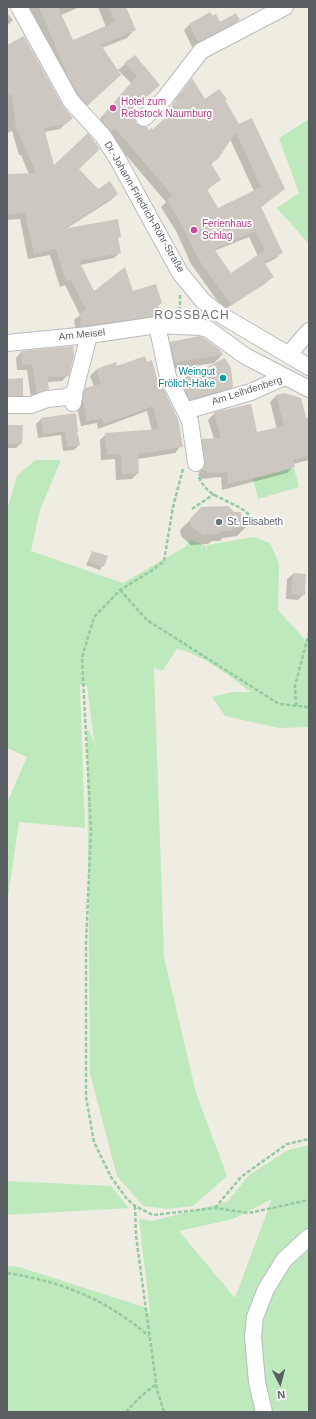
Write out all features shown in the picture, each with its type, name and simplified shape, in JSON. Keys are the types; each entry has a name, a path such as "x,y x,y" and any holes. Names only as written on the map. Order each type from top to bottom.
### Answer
{"street":[{"name":"Dr.-Johann-Friedrich-Röhr-Straße","path":"19,7 67,96 83,116 103,136 118,158 180,273 203,302 289,354 309,368"},
{"path":"144,118 165,98 201,51 285,7"},
{"path":"157,325 168,377 190,421 196,464"},
{"name":"Am Meisel","path":"7,343 90,335 157,325 180,325 208,329 245,356 284,378"},
{"path":"289,354 309,331"},
{"path":"7,405 31,406 47,399 66,397 74,398 90,335"},
{"name":"Am Leihdenberg","path":"185,411 251,392 284,378 309,389"},
{"path":"264,1412 257,1382 253,1337 255,1317 266,1289 284,1260 309,1237"}],"path":[{"path":"180,273 180,325"},
{"path":"196,464 183,467 173,507 164,561 151,572 120,590 94,617 82,658 91,830 86,943 86,1097 94,1142 111,1177 127,1199 135,1206 153,1215 215,1208 249,1213 309,1200"},
{"path":"200,481 207,491 246,510 251,517 251,524"},
{"path":"192,509 214,494"},
{"path":"120,590 147,620 279,704 309,707"},
{"path":"296,706 295,686 309,633"},
{"path":"215,1208 241,1177 287,1144 309,1139"},
{"path":"135,1206 136,1236 149,1336 156,1384 164,1412"},
{"path":"7,1273 73,1288 102,1302 149,1336"},
{"path":"126,1412 139,1398 156,1384"}],"green space":[{"path":"309,119 309,244 277,208 299,193 279,138"},
{"path":"35,460 61,460 40,510 31,551 123,583 185,547 191,540 206,546 207,553 207,545 254,537 270,543 279,564 278,610 309,644 309,727 279,728 225,716 212,697 232,692 251,692 216,667 187,652 177,649 162,671 154,668 164,957 196,1093 227,1176 193,1206 168,1209 143,1206 117,1176 90,1073 87,727 98,751 94,740 87,686 80,685 85,828 19,822 7,904 7,803 27,757 7,748 7,510 17,476"},
{"path":"294,468 299,487 258,499 253,479"},
{"path":"309,1145 309,1412 7,1412 7,1266 19,1267 144,1307 150,1313 139,1219 152,1221 227,1202 249,1175 288,1150","holes":["272,1199 235,1298 179,1231 233,1219"]},
{"path":"7,1181 111,1186 129,1208 7,1215"}],"building":[{"path":"39,7 58,7 73,40 115,22 108,7 126,7 136,30 101,45 121,75 88,105 79,95 68,76"},
{"path":"210,12 212,16 216,14 220,22 236,13 240,20 198,42 189,24"},
{"path":"24,36 63,106 73,118 66,124 44,128 54,165 88,133 100,149 79,169 98,189 110,181 118,194 63,229 118,219 121,237 118,237 121,253 79,261 94,291 125,267 133,291 156,284 162,303 158,305 161,316 81,326 80,314 86,310 71,280 66,281 56,249 34,254 25,213 7,215 7,174 36,173 16,127 12,94 7,96 7,45"},
{"path":"135,55 160,85 132,110 136,114 135,120 137,125 147,127 149,130 151,128 153,129 176,108 172,104 183,94 181,93 192,78 205,99 219,89 227,99 225,100 239,124 252,118 285,189 261,207 283,253 264,262 274,277 231,305 197,257 182,225 167,200 172,195 115,128 111,131 102,120 107,116 102,117 137,76 124,63","holes":["236,132 261,187 218,208 207,189 221,180 211,163 218,159","255,231 265,250 231,273 214,249"]},
{"path":"199,336 220,350 223,355 175,362 170,342"},
{"path":"73,346 74,355 69,376 47,377 49,389 37,393 32,364 22,365 21,351"},
{"path":"145,356 147,362 152,360 160,390 163,388 178,419 183,447 138,454 139,473 122,474 121,454 107,455 105,433 159,429 153,406 104,424 102,418 87,421 83,402 84,392 85,388 101,384 96,369 116,362 117,366"},
{"path":"225,358 231,368 233,387 190,400 180,380"},
{"path":"23,378 23,396 7,396 7,379"},
{"path":"285,393 301,398 309,428 309,456 293,460 295,467 228,484 227,472 207,473 206,470 203,470 205,462 202,439 221,438 214,412 251,404 257,432 284,426 276,395"},
{"path":"76,413 78,433 73,435 78,434 80,445 68,447 65,431 43,434 41,418"},
{"path":"7,425 23,425 22,444 7,444"},
{"name":"St. Elisabeth","path":"228,506 234,512 241,512 241,515 248,515 248,526 234,528 231,531 220,531 220,534 203,535 191,526 190,519 201,507"},
{"path":"92,551 108,556 104,567 88,562"},
{"path":"293,573 306,574 305,595 291,594"}],"place":[{"name":"Hotel zum Rebstock Naumburg","path":"113,108"},
{"name":"Ferienhaus Schlag","path":"194,230"},
{"name":"Weingut Frölich-Hake","path":"223,378"},
{"name":"St. Elisabeth","path":"219,522"}],"district":[{"name":"ROSSBACH","path":"192,316"}]}
